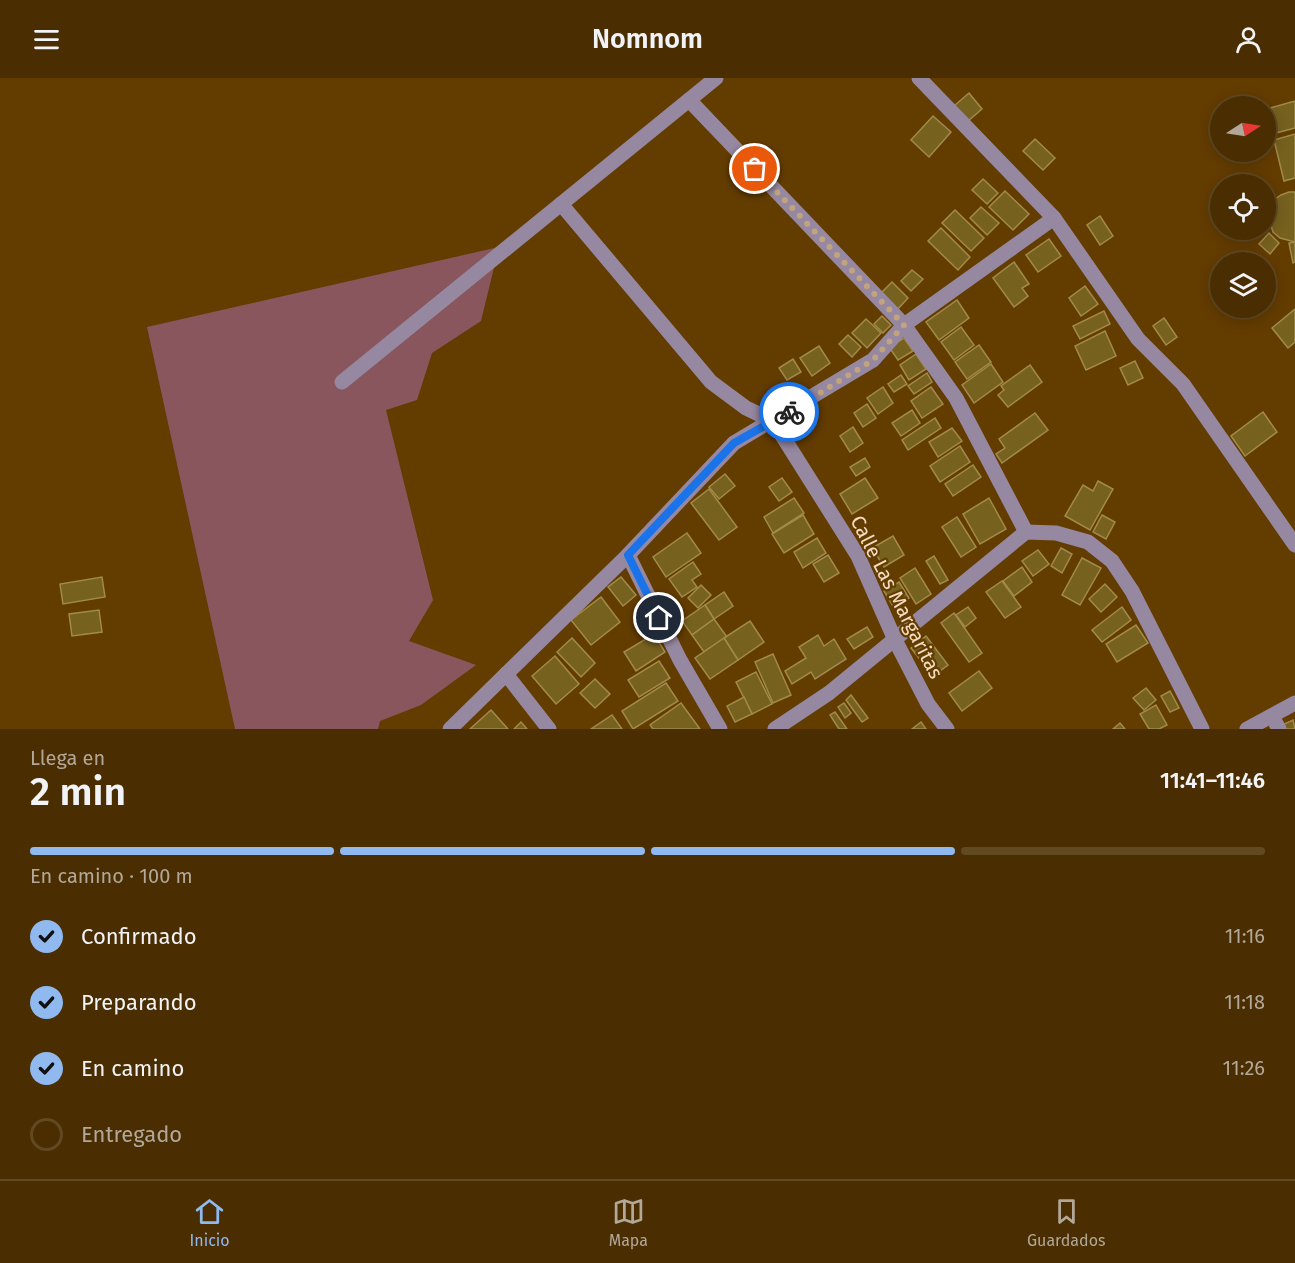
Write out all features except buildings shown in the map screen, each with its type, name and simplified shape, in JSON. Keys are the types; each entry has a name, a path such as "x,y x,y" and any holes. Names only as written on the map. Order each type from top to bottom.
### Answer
{"street":[{"path":"342,382 716,78"},
{"path":"919,78 1054,218 1138,339 1183,384 1295,545"},
{"path":"689,100 904,325 956,398 1026,532"},
{"path":"561,204 711,382 746,408 773,421"},
{"path":"450,729 628,555 734,443 873,360 904,325 1054,218"},
{"name":"Calle Las Margaritas","path":"773,421 858,556 895,640 928,704 947,729"},
{"path":"775,729 829,693 1026,532 1056,533 1088,542 1112,561 1132,591 1202,729"},
{"path":"628,555 680,660 720,729"},
{"path":"506,674 549,729"},
{"path":"1247,729 1276,722 1295,703"}],"shaded area":[{"path":"499,247 481,321 432,353 417,400 386,410 433,600 409,641 476,665 421,705 380,721 378,729 235,729 147,327"}],"way so far":[{"path":"755,169 904,325 873,360 789,412"}],"route":[{"path":"659,618 628,555 734,443 789,412"}]}
